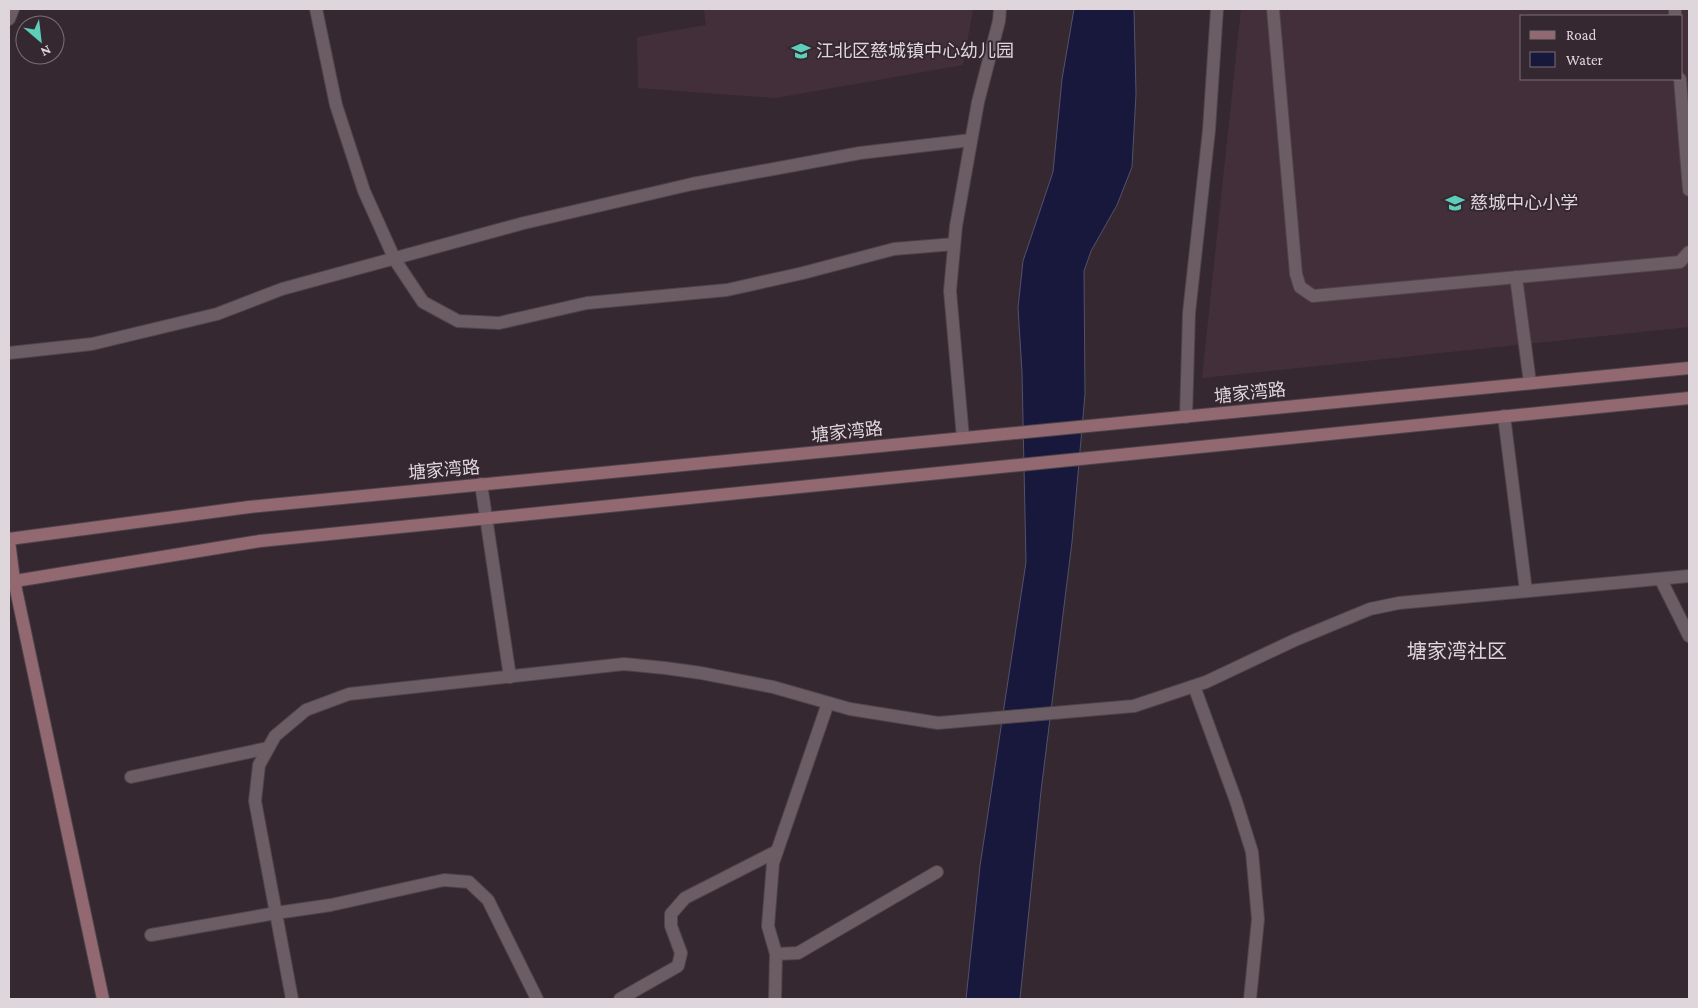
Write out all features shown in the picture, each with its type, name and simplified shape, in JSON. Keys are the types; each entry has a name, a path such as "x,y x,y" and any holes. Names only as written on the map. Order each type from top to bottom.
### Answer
{"main road":[{"name":"塘家湾路","path":"9,540 249,507 1689,368"},
{"path":"11,581 260,541 1689,398"},
{"path":"9,540 11,581 103,999"}],"street":[{"path":"9,19 13,9"},
{"path":"316,9 336,105 364,191 395,260 423,302 458,321 499,323 587,303 727,290 894,250 954,244"},
{"path":"963,438 950,291 954,244 978,102 999,21 1000,9"},
{"path":"1186,416 1189,313 1209,130 1217,9"},
{"path":"1273,9 1296,274 1300,287 1313,296 1680,262 1689,252"},
{"path":"1680,80 1689,190"},
{"path":"9,353 92,344 208,316 282,289 395,260 524,223 692,184 860,153 971,140"},
{"path":"1516,277 1530,383"},
{"path":"1504,416 1526,591"},
{"path":"481,484 510,677"},
{"path":"292,999 255,802 259,765 275,736 306,710 349,694 624,664 701,673 773,687 850,709 938,723 1134,706 1194,686 1370,609 1399,603 1689,576"},
{"path":"1661,580 1689,636"},
{"path":"1194,686 1236,801 1252,852 1258,919 1250,999"},
{"path":"775,999 776,954 768,926 773,863 828,702"},
{"path":"131,777 268,748"},
{"path":"620,999 678,966 680,953 671,926 672,914 685,898 777,851"},
{"path":"776,954 798,954 937,872"},
{"path":"151,935 276,913 331,906 444,880 469,882 488,900 537,999"}],"shaded area":[{"name":"江北区慈城镇中心幼儿园","path":"704,9 973,9 963,65 776,98 638,88 637,37 706,25"},
{"name":"慈城中心小学","path":"1241,9 1689,9 1689,327 1202,378"}],"water":[{"path":"1074,9 1134,9 1136,94 1132,167 1117,205 1091,251 1084,271 1085,394 1072,542 1041,791 1020,999 966,999 980,866 1026,562 1022,372 1018,308 1023,261 1053,172 1062,79"}],"place":[{"name":"江北区慈城镇中心幼儿园","path":"801,51"},
{"name":"慈城中心小学","path":"1455,203"}],"district":[{"name":"塘家湾社区","path":"1457,651"}]}
